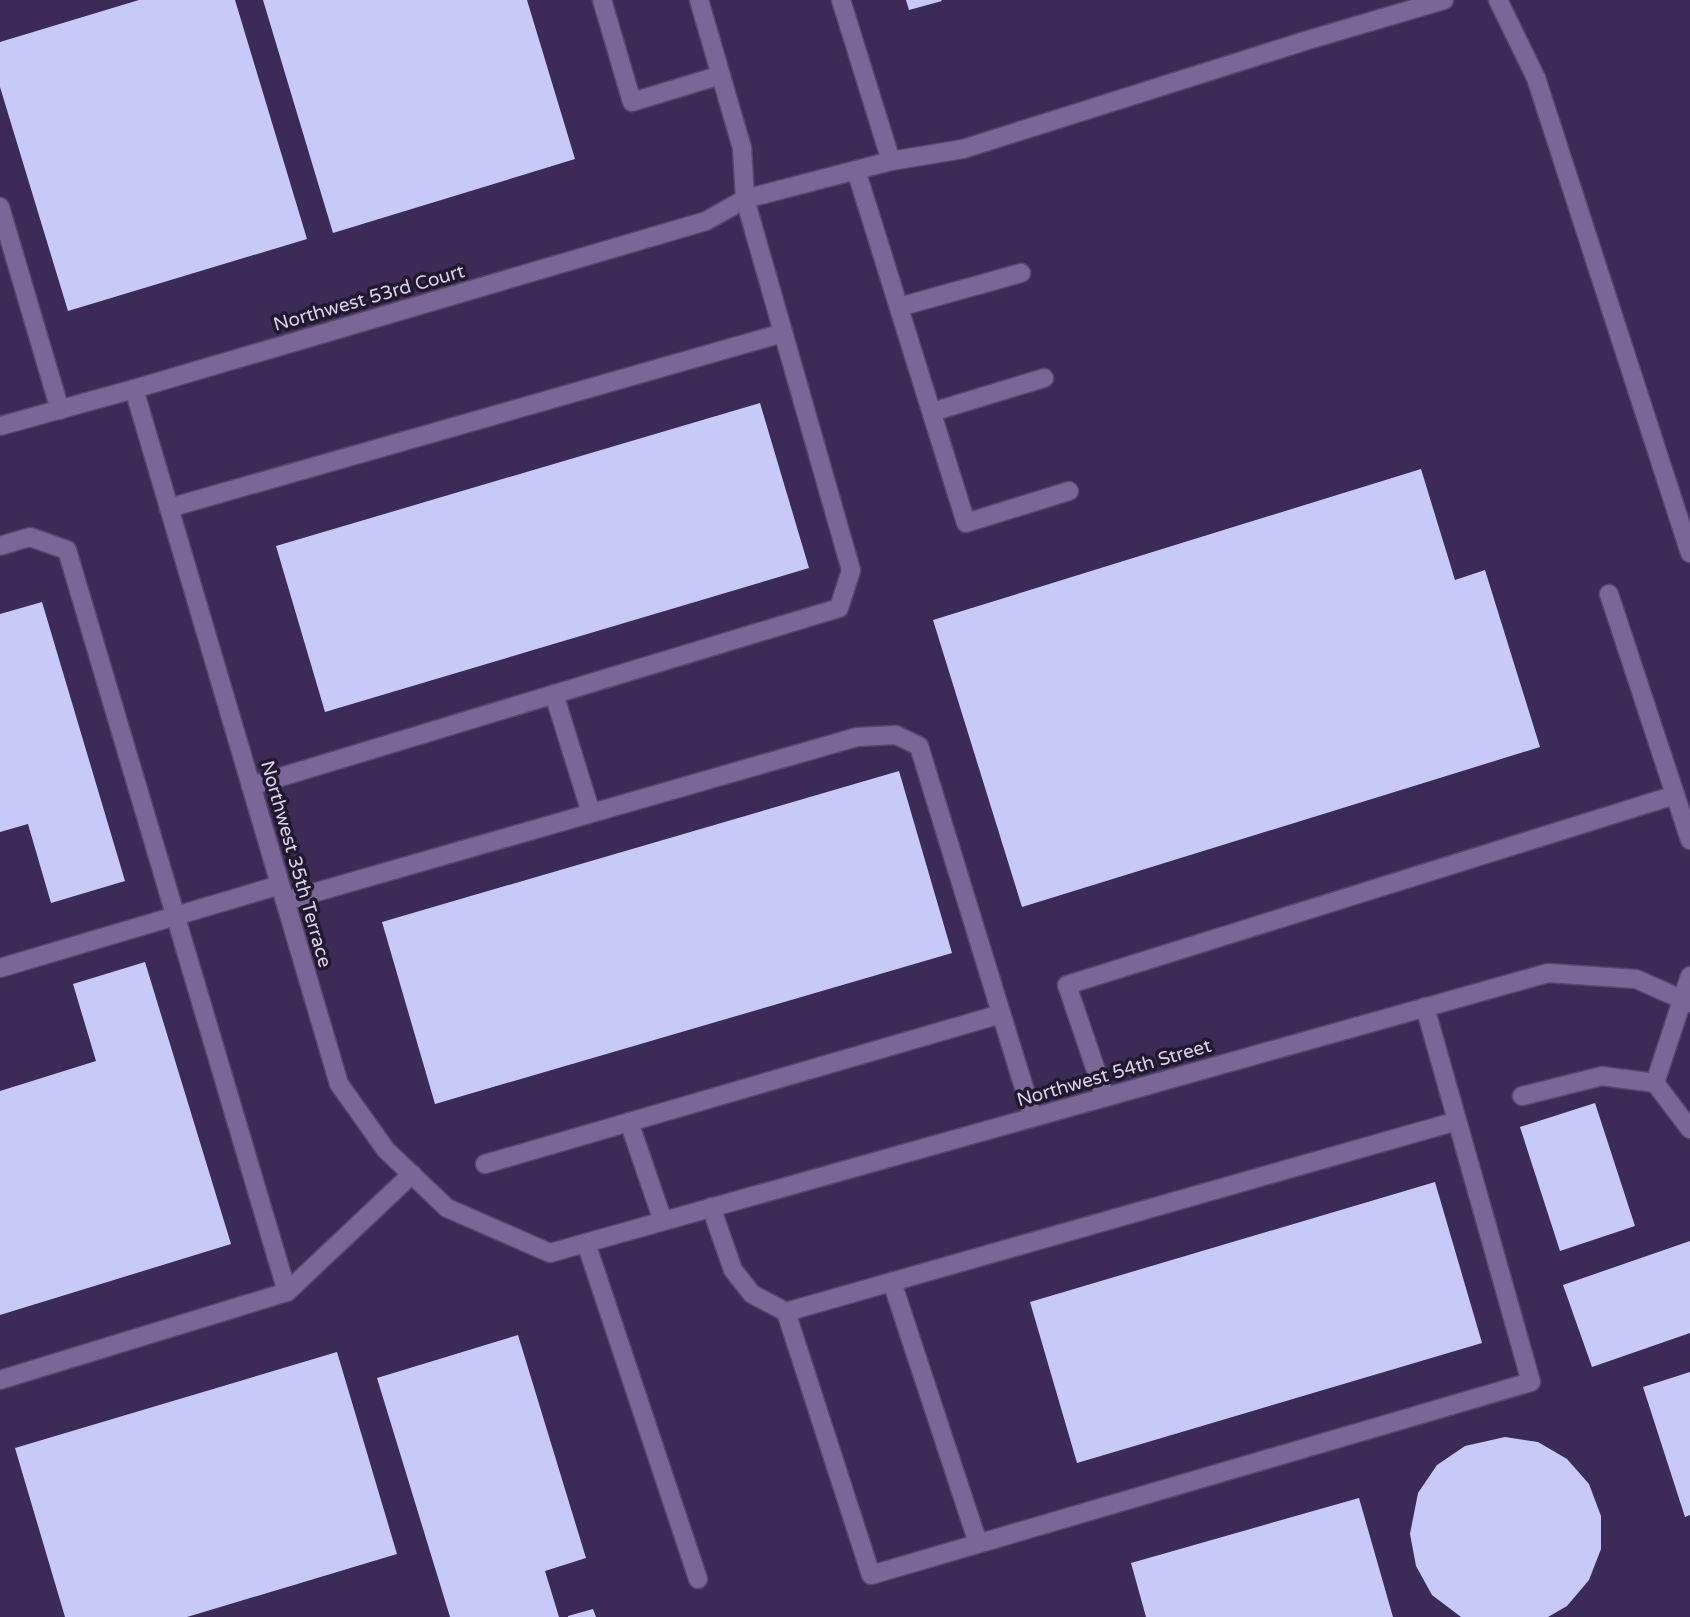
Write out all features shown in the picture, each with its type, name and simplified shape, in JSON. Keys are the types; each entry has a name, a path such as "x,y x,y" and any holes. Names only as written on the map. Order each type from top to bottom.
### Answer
{"street":[{"path":"602,0 632,102 721,75"},
{"path":"251,786 839,608 851,570 745,199 742,148 699,0"},
{"path":"841,0 891,161"},
{"name":"Northwest 53rd Court","path":"0,426 706,220 745,199 891,161 963,149 1444,0"},
{"path":"1498,0 1536,78 1690,553"},
{"path":"856,170 966,523 1069,491"},
{"path":"0,207 60,410"},
{"path":"900,307 1021,273"},
{"path":"169,508 783,333"},
{"path":"932,412 1044,378"},
{"name":"Northwest 35th Terrace","path":"134,389 338,1084 386,1150 447,1208 550,1253"},
{"path":"0,546 30,537 67,550 287,1292"},
{"path":"1609,594 1690,839"},
{"path":"554,694 592,813"},
{"path":"0,968 176,917 282,893 592,813 857,737 896,735 919,746 1033,1117"},
{"path":"1105,1097 1067,985 1675,795"},
{"name":"Northwest 54th Street","path":"550,1253 1548,973 1636,979 1686,1001"},
{"path":"1655,1083 1686,1001 1690,976"},
{"path":"786,1312 871,1575 1531,1382 1425,1007"},
{"path":"485,1164 1001,1014"},
{"path":"1522,1096 1602,1076 1655,1083 1690,1129"},
{"path":"711,1207 733,1270 752,1294 786,1312 1457,1121"},
{"path":"629,1122 663,1221"},
{"path":"0,1380 287,1292 412,1174"},
{"path":"586,1243 698,1579"},
{"path":"892,1282 978,1543"}],"building":[{"path":"139,0 235,0 307,239 68,311 0,87 0,42"},
{"path":"263,0 527,0 575,159 333,233"},
{"path":"906,0 941,0 942,1 909,10"},
{"path":"760,403 809,568 325,712 276,546"},
{"path":"1421,469 1455,580 1485,570 1540,747 1022,907 933,620"},
{"path":"42,602 125,881 51,903 28,824 0,832 0,614"},
{"path":"899,771 952,953 435,1104 382,922"},
{"path":"145,962 231,1244 0,1315 0,1091 96,1061 73,984"},
{"path":"1595,1103 1635,1226 1560,1251 1520,1127"},
{"path":"1435,1182 1482,1343 1077,1463 1030,1302"},
{"path":"1690,1241 1690,1333 1592,1367 1563,1285"},
{"path":"518,1335 586,1558 545,1571 559,1617 450,1617 377,1378"},
{"path":"337,1352 397,1554 187,1617 65,1617 15,1448"},
{"path":"1690,1372 1690,1515 1685,1517 1643,1387"},
{"path":"1505,1437 1538,1442 1567,1459 1589,1484 1601,1516 1601,1549 1589,1580 1567,1606 1548,1617 1461,1617 1432,1595 1416,1566 1410,1534 1418,1493 1437,1465 1465,1446"},
{"path":"1359,1498 1393,1617 1146,1617 1131,1563"},
{"path":"593,1609 596,1617 568,1617 568,1616"}]}
